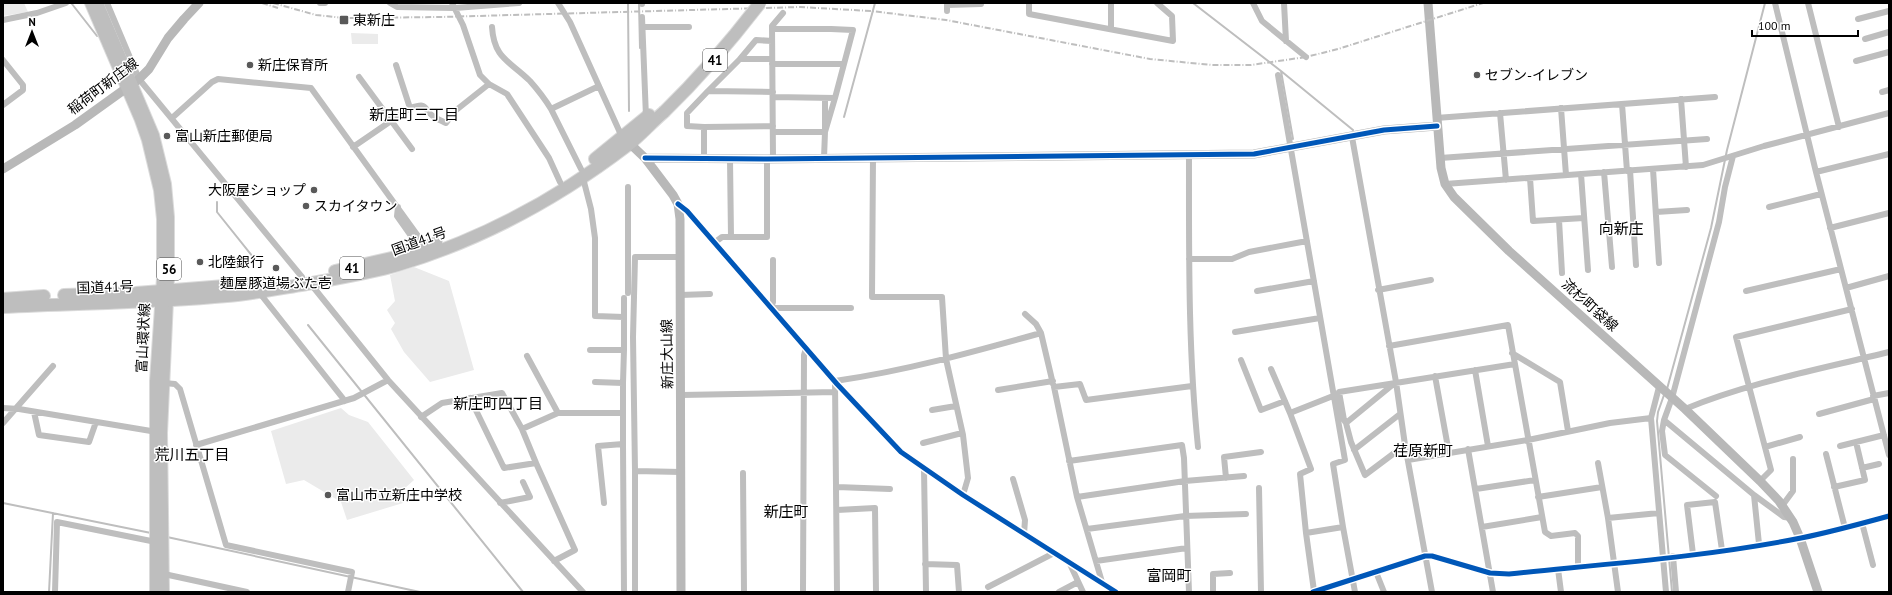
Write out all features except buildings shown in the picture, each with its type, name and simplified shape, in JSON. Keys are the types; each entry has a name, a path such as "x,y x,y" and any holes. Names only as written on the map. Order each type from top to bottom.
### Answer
{"highway":[{"name":"国道41号","path":"626,140 646,117 662,109 723,39 751,3"},
{"name":"国道41号","path":"3,307 256,288 306,280 425,251 485,232 582,173 626,140 696,81 724,49 760,3"},
{"name":"国道41号","path":"425,251 481,225 560,182 582,173"},
{"name":"国道41号","path":"3,299 164,296"}],"main road":[{"name":"富山環状線","path":"90,3 102,22 133,83 159,190 162,219 164,296 164,383 158,432"},
{"name":"富山環状線","path":"98,3 102,22"},
{"name":"稲荷町新庄線","path":"3,169 75,125 133,83 149,68 168,38 199,3"},
{"name":"流杉町袋線","path":"1428,3 1442,176 1454,198 1509,251 1671,397 1760,481 1791,518 1800,538 1818,592"},
{"path":"645,158 770,159 1254,154 1384,130 1437,122"},
{"name":"新庄大山線","path":"626,140 645,158 673,195 678,204 680,219 681,592"},
{"name":"富山環状線","path":"155,592 160,529 158,432 154,382 164,296"},
{"name":"富山環状線","path":"158,540 164,574 164,592"}],"street":[{"path":"3,20 37,13 66,3"},
{"path":"107,3 133,83 172,118 388,380 583,592"},
{"path":"320,3 325,3"},
{"path":"390,3 397,7 519,3"},
{"path":"558,3 570,22 599,86 626,140"},
{"path":"1029,3 1029,14 1173,41 1172,16 1157,3"},
{"path":"1111,3 1111,29"},
{"path":"1252,3 1262,21 1306,57"},
{"path":"1284,3 1286,41"},
{"path":"1775,3 1808,134 1821,194 1889,455"},
{"path":"1808,3 1839,126"},
{"path":"947,6 981,4"},
{"path":"454,5 480,75 489,84 507,94 549,158 560,182"},
{"path":"1858,19 1889,11"},
{"path":"714,243 722,238 731,236 767,237 770,159 773,129 772,26 784,13"},
{"path":"642,17 646,117"},
{"path":"643,27 689,26"},
{"path":"492,27 493,41 498,52 529,80 551,108 582,173 591,209 595,238 595,316 624,317"},
{"path":"772,29 831,28 853,30 825,132"},
{"path":"1865,39 1889,32"},
{"path":"772,41 756,40 740,59 687,113 687,126 825,132"},
{"path":"1856,62 1889,52"},
{"path":"740,59 772,62 844,64"},
{"path":"3,60 23,85 23,90 3,105"},
{"path":"396,65 410,108"},
{"path":"1278,76 1320,318 1335,394 1345,460 1333,464 1355,592"},
{"path":"359,77 412,149"},
{"path":"172,118 212,82 218,79 311,88 398,207 397,216 425,251"},
{"path":"353,147 410,108 421,104 426,106 434,116 446,123 455,110 489,84"},
{"path":"551,108 599,86"},
{"path":"1882,92 1889,90"},
{"path":"708,91 835,98"},
{"path":"1437,122 1500,113 1715,97"},
{"path":"824,158 825,98"},
{"path":"1681,99 1686,167"},
{"path":"1622,104 1636,265"},
{"path":"1561,108 1566,175"},
{"path":"1500,113 1506,180"},
{"path":"1445,184 1703,165 1808,134 1889,113"},
{"path":"704,127 704,159"},
{"path":"1352,137 1432,592"},
{"path":"1440,158 1504,155 1707,139"},
{"path":"1816,172 1889,154"},
{"path":"1189,155 1189,259 1192,386 1198,448"},
{"path":"1716,496 1665,455 1662,430 1719,222 1733,156"},
{"path":"873,157 872,298 942,297 946,360 962,433 968,478 963,495"},
{"path":"730,159 731,236"},
{"path":"1653,169 1659,264"},
{"path":"1604,172 1612,268"},
{"path":"1581,174 1588,270"},
{"path":"1530,178 1533,222 1584,218"},
{"path":"628,187 628,293"},
{"path":"1769,208 1821,194"},
{"path":"678,204 686,211 835,381 901,452 963,495 1116,592"},
{"path":"1656,212 1687,210"},
{"path":"1830,228 1889,214"},
{"path":"1559,220 1562,273"},
{"path":"1189,259 1232,258 1249,252 1307,241"},
{"path":"628,250 635,257 679,257"},
{"path":"635,257 633,336 635,592"},
{"path":"771,308 773,302 773,260"},
{"path":"1746,291 1841,268"},
{"path":"1846,288 1889,276"},
{"path":"1378,290 1431,280"},
{"path":"1257,291 1314,281"},
{"path":"256,288 345,401"},
{"path":"680,295 710,294"},
{"path":"624,298 624,592"},
{"path":"771,308 852,308"},
{"path":"1760,481 1771,470 1736,338 1852,309"},
{"path":"1025,314 1036,324 1041,334 1077,497 1102,582"},
{"path":"1235,332 1320,318"},
{"path":"1389,346 1508,325 1545,532 1551,536 1575,534 1578,536 1578,567"},
{"path":"835,381 874,376 946,360 1041,334"},
{"path":"803,592 803,393 804,355 806,348"},
{"path":"590,350 624,350"},
{"path":"1512,352 1560,382 1568,432"},
{"path":"1684,409 1713,397 1889,352"},
{"path":"526,356 558,413"},
{"path":"1241,360 1260,410 1285,401"},
{"path":"1290,413 1335,394 1396,382 1515,364"},
{"path":"3,423 53,366"},
{"path":"1271,369 1290,413 1311,470 1300,474 1314,592 1425,556 1432,556 1490,573 1509,574 1614,564 1722,550 1800,538 1889,516"},
{"path":"1475,370 1488,446"},
{"path":"1435,376 1449,453"},
{"path":"196,444 354,398 388,380"},
{"path":"835,381 837,592"},
{"path":"594,382 623,382"},
{"path":"1346,423 1396,382"},
{"path":"164,383 175,384 180,389 226,545 352,572 348,592"},
{"path":"998,390 1053,384 1080,384 1086,400 1192,386"},
{"path":"1659,387 1651,418 1666,592"},
{"path":"681,395 835,392"},
{"path":"421,416 442,404 502,393 522,429 575,550 554,561"},
{"path":"1819,414 1889,393"},
{"path":"1335,394 1354,450 1365,475 1405,445"},
{"path":"470,398 504,468 536,463"},
{"path":"932,410 956,406"},
{"path":"3,408 158,432"},
{"path":"34,412 39,435 89,442 96,422"},
{"path":"522,429 558,413 623,413"},
{"path":"1354,450 1400,414"},
{"path":"1408,460 1528,440 1610,422 1651,418"},
{"path":"1664,420 1754,495 1784,517 1791,518"},
{"path":"923,443 962,433"},
{"path":"1840,446 1884,435"},
{"path":"1765,447 1800,437"},
{"path":"1834,487 1865,480 1856,442"},
{"path":"604,504 598,446 623,444"},
{"path":"1069,461 1182,444 1185,481 1185,516 1189,592"},
{"path":"1468,450 1493,592"},
{"path":"1226,478 1224,457 1261,452"},
{"path":"1826,454 1845,528"},
{"path":"1782,506 1792,491 1792,459"},
{"path":"1598,464 1608,518 1618,592"},
{"path":"1862,468 1879,464"},
{"path":"924,469 926,592"},
{"path":"635,471 681,472"},
{"path":"743,473 744,592"},
{"path":"1077,497 1185,481 1244,476"},
{"path":"1013,479 1024,520 1024,534"},
{"path":"1476,489 1535,480"},
{"path":"500,503 530,497 523,482"},
{"path":"837,487 890,489"},
{"path":"1538,497 1602,487"},
{"path":"1259,488 1261,592"},
{"path":"1754,495 1759,544"},
{"path":"1693,554 1687,505 1715,502 1722,550"},
{"path":"837,510 875,508 876,592"},
{"path":"1608,518 1659,513"},
{"path":"1087,529 1185,516 1246,514"},
{"path":"1482,527 1542,517"},
{"path":"55,592 57,522 158,540"},
{"path":"1862,523 1872,565"},
{"path":"1306,533 1343,527"},
{"path":"1096,561 1187,548"},
{"path":"988,587 1054,553"},
{"path":"1673,556 1676,592"},
{"path":"1069,562 1083,592"},
{"path":"925,564 957,565 958,592"},
{"path":"1558,569 1561,592"},
{"path":"1376,572 1384,592"},
{"path":"1213,592 1213,574 1230,573"},
{"path":"164,574 246,592"},
{"path":"1059,592 1078,582"}],"shaded area":[{"path":"3,3 24,3 28,12 3,16"},
{"path":"351,33 378,34 378,44 352,44"},
{"path":"414,267 449,281 474,370 430,382 404,352 391,329 395,323 387,310 395,301 390,275"},
{"path":"341,408 349,415 368,422 414,480 404,489 403,503 347,520 341,502 304,480 286,484 271,431"}],"waterway":[{"path":"628,3 629,111"},
{"path":"639,3 640,48"},
{"path":"844,117 875,3"},
{"path":"1193,3 1281,71 1353,130"},
{"path":"1667,389 1711,228 1727,150 1765,3"},
{"path":"72,4 97,36"},
{"path":"1281,71 1293,139"},
{"path":"217,202 217,212 253,257"},
{"path":"308,325 523,592"},
{"path":"1664,395 1658,412 1657,421 1672,592"},
{"path":"3,503 151,533"},
{"path":"49,592 53,513"},
{"path":"167,537 420,592"}],"railway":[{"path":"262,3 278,8"},
{"path":"273,3 316,15 344,18 440,17 800,7 871,11 946,20 1150,59 1212,65 1251,65 1306,57 1338,49 1483,3"}],"cycle path":[{"path":"645,158 767,159 1254,154 1384,130 1437,126"},
{"path":"678,204 687,211 837,384 901,452 963,495 1116,592"},
{"path":"1313,592 1425,556 1432,556 1490,573 1509,574 1692,555 1765,545 1812,536 1889,516"}],"place":[{"name":"東新庄","path":"344,20"},
{"name":"新庄保育所","path":"250,65"},
{"name":"セブン-イレブン","path":"1477,75"},
{"name":"富山新庄郵便局","path":"167,136"},
{"name":"大阪屋ショップ","path":"314,190"},
{"name":"スカイタウン","path":"306,206"},
{"name":"北陸銀行","path":"200,262"},
{"name":"麺屋豚道場ぶた壱","path":"276,268"},
{"name":"富山市立新庄中学校","path":"328,495"}],"district":[{"name":"新庄町三丁目","path":"414,115"},
{"name":"向新庄","path":"1621,229"},
{"name":"新庄町四丁目","path":"498,404"},
{"name":"荏原新町","path":"1423,451"},
{"name":"荒川五丁目","path":"192,455"},
{"name":"新庄町","path":"786,512"},
{"name":"富岡町","path":"1169,576"}]}
